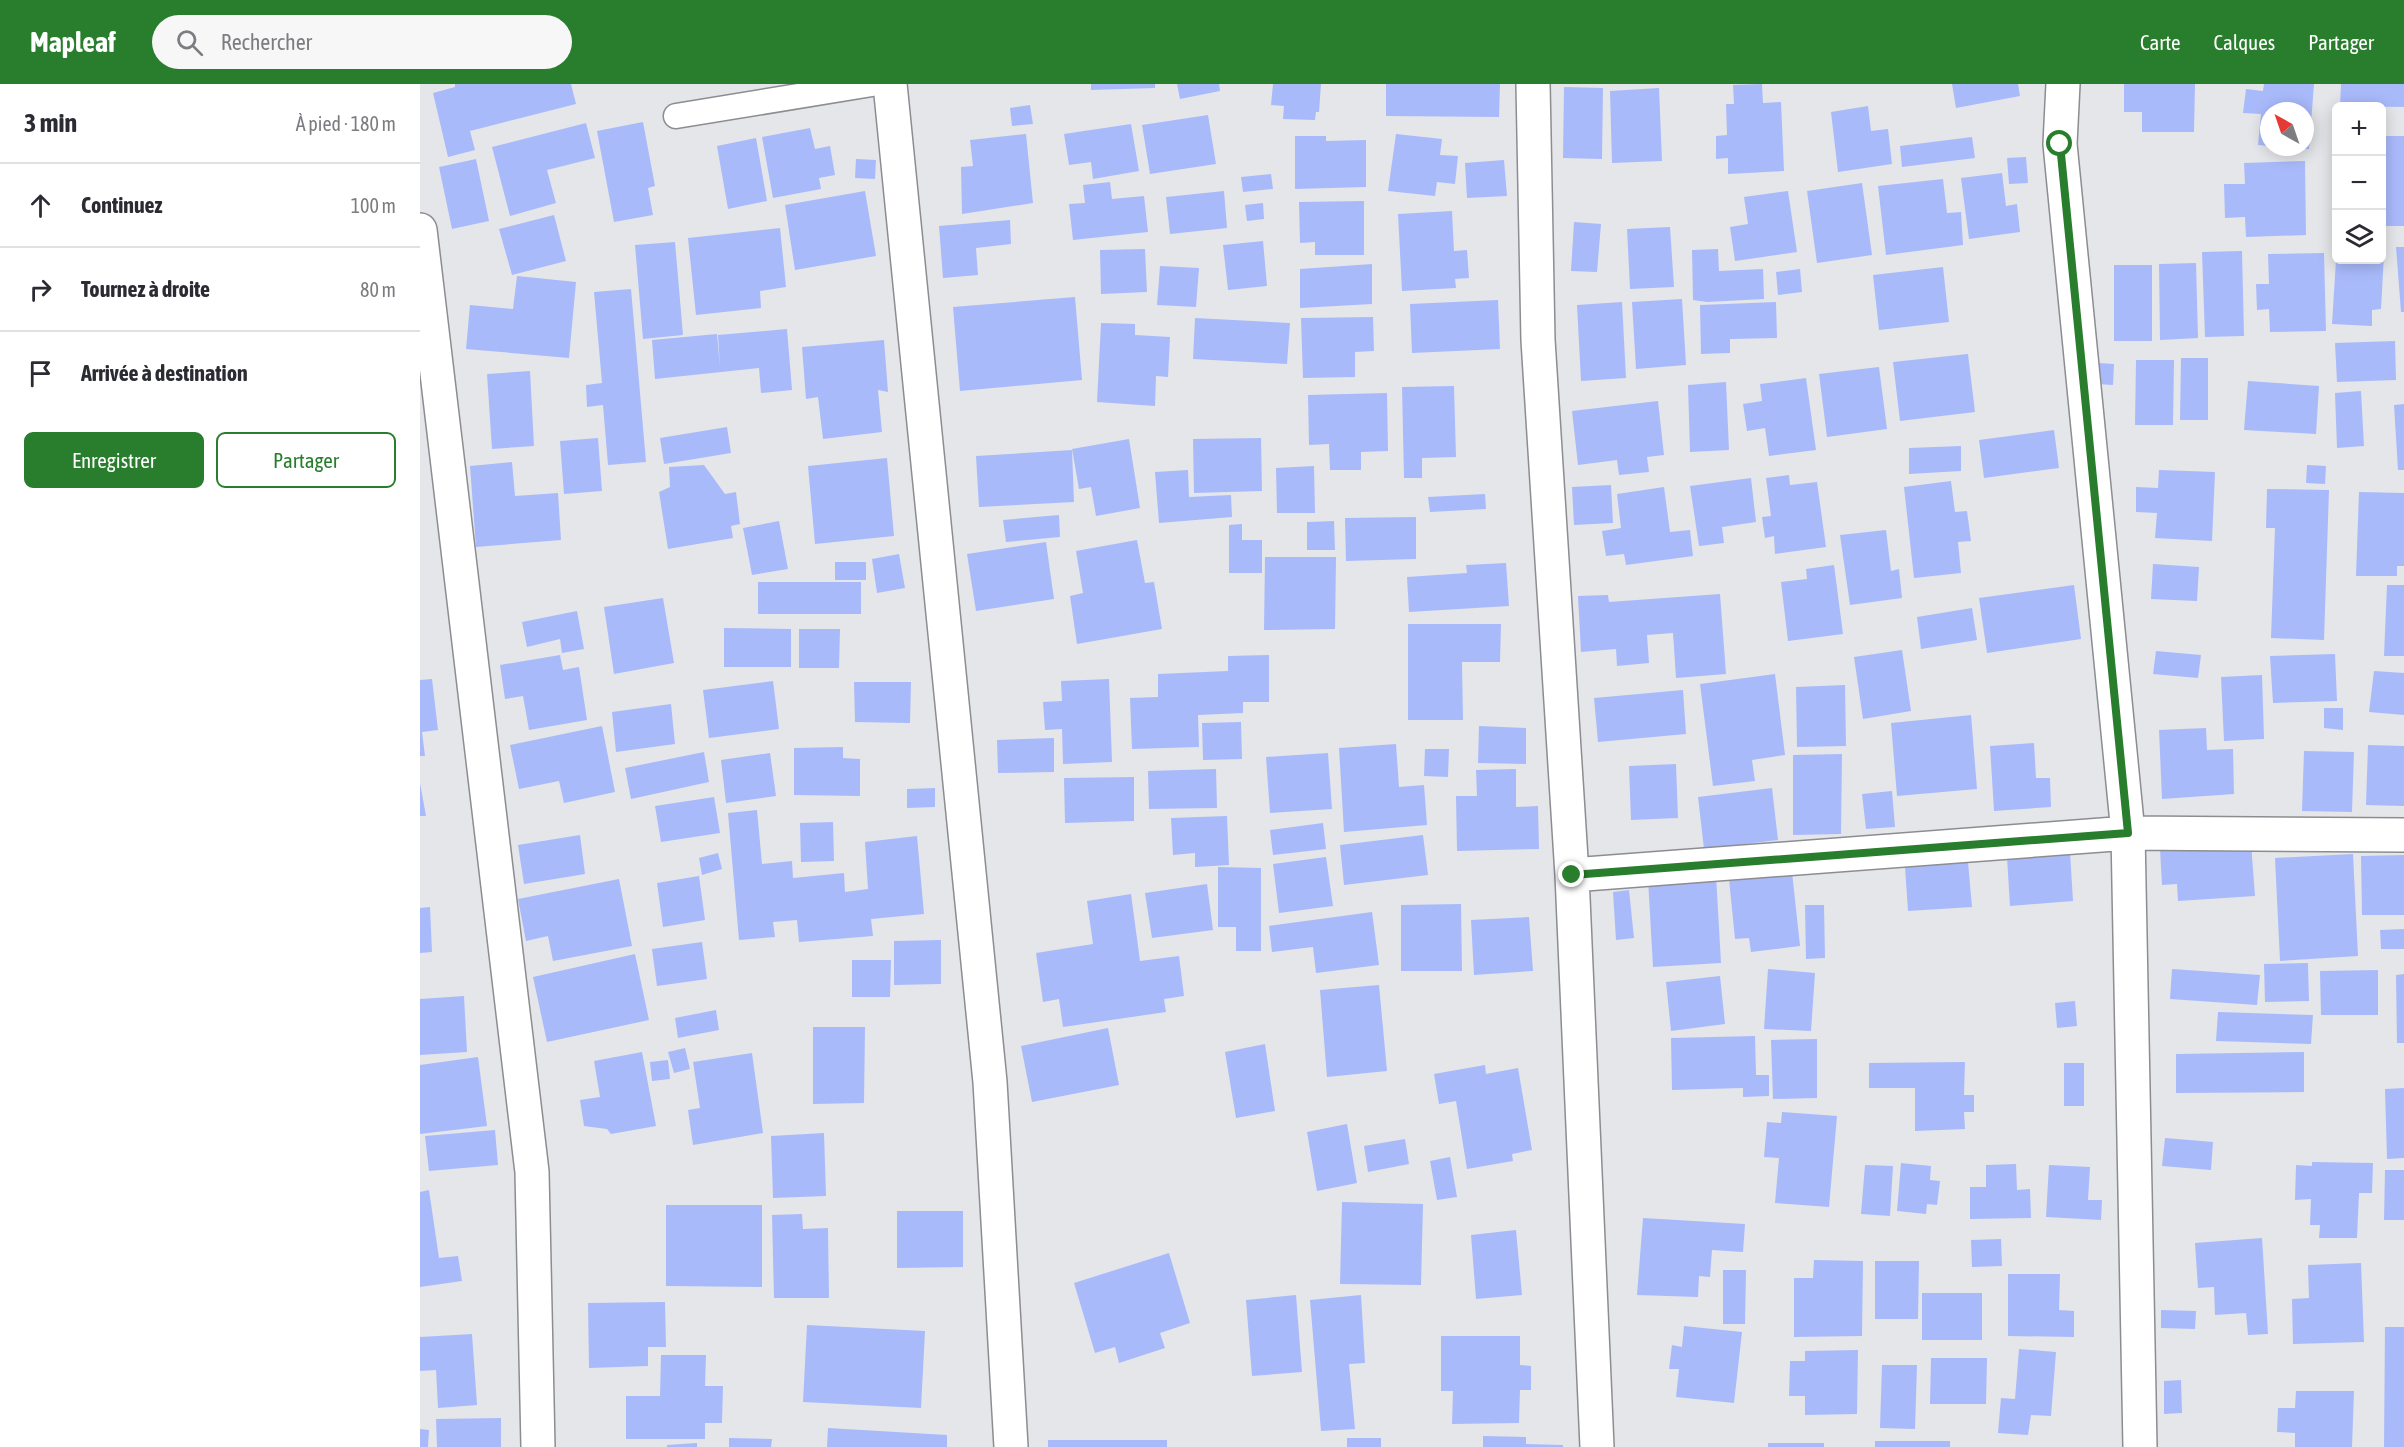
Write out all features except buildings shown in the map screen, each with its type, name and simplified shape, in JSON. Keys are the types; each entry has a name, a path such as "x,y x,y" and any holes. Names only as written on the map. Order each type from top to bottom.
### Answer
{"street":[{"path":"890,84 990,1082 1011,1447"},
{"path":"1533,84 1538,340 1572,875 1597,1447"},
{"path":"2063,84 2060,144 2128,833 2140,1447"},
{"path":"420,230 532,1173 538,1447"},
{"path":"1572,875 2128,833 2404,835"}],"lane":[{"path":"676,116 872,84"}],"route":[{"path":"1572,875 2128,833 2060,144"}]}
